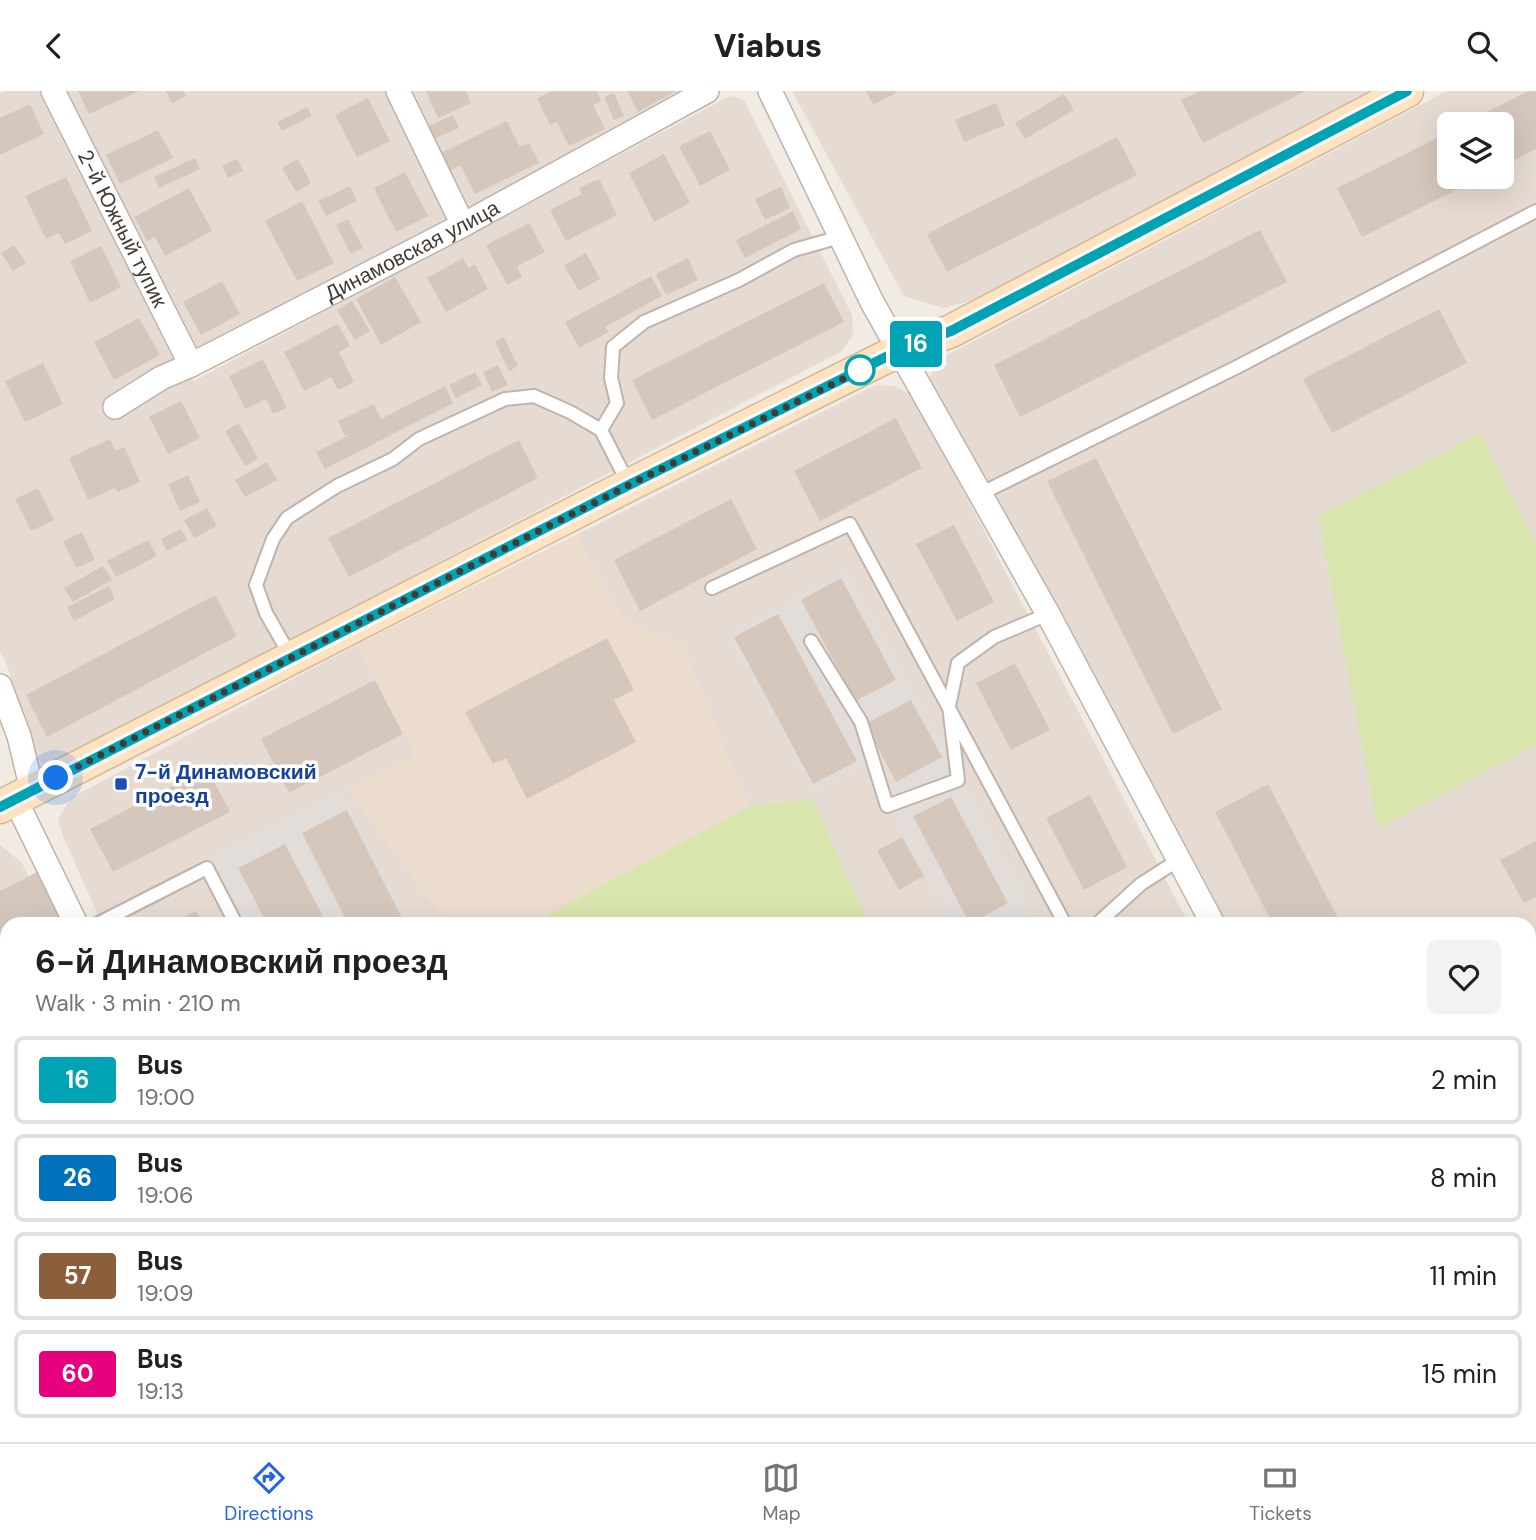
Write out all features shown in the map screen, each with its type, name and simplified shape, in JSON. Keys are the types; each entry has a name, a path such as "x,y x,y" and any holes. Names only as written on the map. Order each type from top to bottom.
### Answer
{"street":[{"name":"2-й Южный тупик","path":"53,91 191,365"},
{"path":"398,91 463,225"},
{"name":"Динамовская улица","path":"115,407 161,378 463,225 707,91"},
{"path":"770,91 872,302 1048,614 1209,917"},
{"path":"16,799 629,485 900,350 951,331 1407,91"},
{"path":"0,686 19,736 16,799 73,917"}],"lane":[{"path":"980,494 1249,361 1536,211"},
{"path":"601,430 617,403 611,378 613,347 644,322 739,280 794,250 840,237"},
{"path":"291,658 266,613 256,585 274,539 287,518 337,486 393,459 419,439 505,399 534,396 601,430 629,485"},
{"path":"712,588 850,524 1061,917"},
{"path":"811,641 861,722 887,806 958,780 948,706 958,663 994,637 1048,614"},
{"path":"1105,917 1141,884 1180,859"},
{"path":"111,917 207,868 232,917"}],"shaded area":[{"path":"40,91 175,354 194,381 730,96 744,100 852,315 853,335 842,351 59,761 45,765 36,758 5,659 0,652 0,93"},
{"path":"64,91 390,91 449,211 448,222 204,351 194,350"},
{"path":"408,91 698,91 471,210 465,204"},
{"path":"792,91 1370,91 973,300 944,308 904,296"},
{"path":"1447,91 1536,91 1536,917 1216,917 931,395 930,377 940,359"},
{"path":"876,385 894,386 914,396 1185,917 866,917 812,800 749,807 682,645 623,620 576,535"},
{"path":"576,535 623,620 682,645 749,807 542,917 443,917 348,789 416,755 358,644"},
{"path":"846,570 1036,917 947,917 866,763 813,791 728,635"},
{"path":"358,644 416,755 349,790 443,917 99,917 58,819 71,798"},
{"path":"342,791 405,917 243,917 212,855"},
{"path":"0,845 22,863 49,917 0,917"}],"green space":[{"path":"1480,433 1536,544 1536,745 1378,828 1318,516"},
{"path":"812,799 866,917 542,917 749,807"}],"building":[{"path":"78,91 139,91 89,114"},
{"path":"166,91 183,91 186,96 172,103"},
{"path":"426,91 466,91 471,103 438,118"},
{"path":"552,91 597,91 601,101 593,105 605,129 569,146 557,122 550,125 537,98"},
{"path":"627,91 676,91 638,112"},
{"path":"866,91 895,91 896,93 873,105"},
{"path":"1200,91 1306,91 1203,143 1181,100"},
{"path":"1529,91 1536,91 1536,149 1514,161 1514,112 1487,112"},
{"path":"614,93 624,116 614,120 604,97"},
{"path":"1064,94 1074,110 1025,139 1015,123"},
{"path":"368,98 390,141 357,157 335,115"},
{"path":"996,103 1005,125 964,142 955,120"},
{"path":"30,104 44,134 0,155 0,118"},
{"path":"307,107 312,116 282,131 277,122"},
{"path":"453,115 459,128 433,139 428,126"},
{"path":"507,121 520,147 529,143 539,163 475,194 460,165 449,171 441,153"},
{"path":"158,130 173,158 120,184 106,155"},
{"path":"710,131 730,170 700,186 679,146"},
{"path":"1117,137 1137,175 947,272 927,234"},
{"path":"1437,138 1437,189 1458,189 1362,237 1337,188"},
{"path":"664,154 690,203 654,222 629,173"},
{"path":"195,158 200,169 159,188 154,177"},
{"path":"237,159 243,171 228,178 222,165"},
{"path":"298,159 311,183 296,192 282,168"},
{"path":"405,172 428,216 396,232 374,188"},
{"path":"66,177 92,231 65,244 59,233 46,239 25,196"},
{"path":"599,179 617,215 566,241 550,210 582,194 579,188"},
{"path":"350,186 357,201 326,216 318,201"},
{"path":"781,187 790,208 765,220 755,199"},
{"path":"189,188 212,231 165,256 155,237 147,241 134,217"},
{"path":"302,201 334,263 297,281 265,221"},
{"path":"793,211 801,229 745,258 736,240"},
{"path":"348,219 363,248 351,254 336,225"},
{"path":"529,223 545,252 517,266 522,277 507,285 486,245"},
{"path":"1260,230 1287,282 1020,417 994,365"},
{"path":"14,245 26,263 13,271 1,253"},
{"path":"101,246 121,287 90,303 70,261"},
{"path":"586,253 600,279 579,291 564,265"},
{"path":"463,258 469,268 475,264 488,289 446,312 427,278"},
{"path":"688,258 698,280 666,295 656,274"},
{"path":"651,276 662,296 605,327 609,332 579,348 565,322"},
{"path":"395,277 421,322 381,345 356,299"},
{"path":"222,281 240,314 201,335 183,302"},
{"path":"824,283 844,322 652,420 632,380"},
{"path":"352,301 370,331 355,340 337,310"},
{"path":"1439,309 1467,363 1332,433 1303,379"},
{"path":"139,318 160,355 114,380 94,342"},
{"path":"338,324 350,346 339,352 354,382 338,390 331,377 304,391 284,352"},
{"path":"504,337 518,366 509,371 495,342"},
{"path":"263,359 287,408 273,414 266,399 245,409 229,376"},
{"path":"43,363 63,404 25,422 5,381"},
{"path":"498,365 508,385 492,392 483,372"},
{"path":"475,372 482,385 456,398 449,385"},
{"path":"445,386 453,403 325,469 316,452 361,429 345,436 338,421 374,404 381,419"},
{"path":"181,401 200,438 168,454 149,417"},
{"path":"896,418 922,468 820,521 794,471"},
{"path":"239,423 258,459 245,466 225,431"},
{"path":"110,439 115,451 124,447 140,482 118,492 115,488 88,500 69,458"},
{"path":"519,440 538,478 349,577 328,538"},
{"path":"1096,458 1222,709 1173,734 1047,481"},
{"path":"267,462 277,480 245,497 235,480"},
{"path":"188,475 200,502 180,511 168,484"},
{"path":"38,488 54,520 31,531 15,499"},
{"path":"731,499 757,549 640,611 614,560"},
{"path":"207,508 217,526 194,538 184,520"},
{"path":"954,525 994,602 957,621 916,544"},
{"path":"181,529 187,540 167,551 161,539"},
{"path":"82,532 95,560 76,568 63,541"},
{"path":"148,540 157,556 116,577 107,561"},
{"path":"103,566 112,580 73,602 64,588"},
{"path":"841,578 896,680 855,701 801,600"},
{"path":"109,586 115,599 74,621 67,607"},
{"path":"215,595 237,636 47,737 26,695"},
{"path":"778,614 857,761 813,784 734,637"},
{"path":"607,638 634,690 614,700 636,742 527,799 506,758 493,764 465,712"},
{"path":"1015,663 1050,730 1011,750 976,683"},
{"path":"375,680 403,734 289,793 261,739"},
{"path":"911,700 942,757 896,782 865,724"},
{"path":"207,768 230,812 113,872 90,829"},
{"path":"1268,784 1337,917 1269,917 1215,812"},
{"path":"1090,795 1127,867 1084,890 1046,818"},
{"path":"951,797 1008,903 983,917 966,917 913,816"},
{"path":"347,810 401,917 344,917 302,833"},
{"path":"902,837 924,876 899,890 877,851"},
{"path":"1536,841 1536,897 1524,903 1500,860"},
{"path":"285,844 323,917 263,917 238,868"},
{"path":"43,869 63,917 0,917 0,891"},
{"path":"196,911 199,917 184,917"}],"bus line":[{"name":"16","path":"0,807 629,485 900,350 951,331 1407,91"}],"place":[{"name":"7-й Динамовский проезд","path":"121,784"}],"route":[{"path":"56,778 629,485 863,369 860,370"}]}
